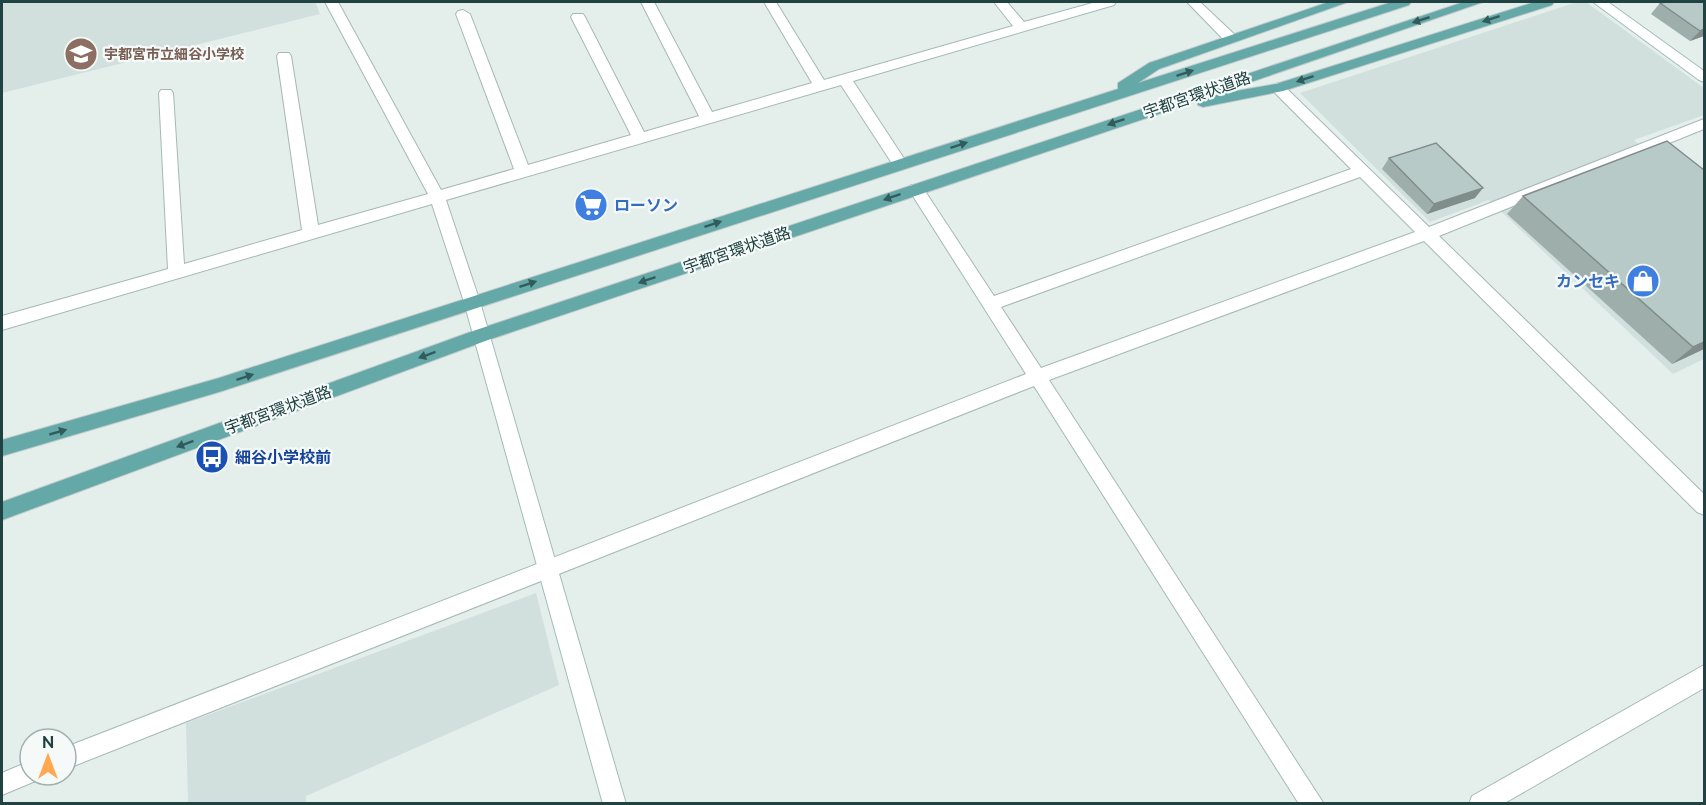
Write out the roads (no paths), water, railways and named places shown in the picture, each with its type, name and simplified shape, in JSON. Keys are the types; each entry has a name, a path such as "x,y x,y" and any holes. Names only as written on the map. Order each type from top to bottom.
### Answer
{"main road":[{"path":"1101,100 1154,66 1230,38 1341,2"},
{"name":"宇都宮環状道路","path":"2,448 219,385 1404,2"},
{"name":"宇都宮環状道路","path":"2,511 482,335 1476,2"},
{"path":"1167,105 1210,101 1278,88 1547,2"}],"street":[{"path":"331,2 438,198 482,335 615,804"},
{"path":"647,2 708,118"},
{"path":"770,2 820,85"},
{"path":"1000,2 1021,27"},
{"path":"2,323 1109,2"},
{"path":"1193,2 1230,38"},
{"path":"1600,2 1704,76"},
{"path":"463,14 523,172"},
{"path":"578,17 640,138"},
{"path":"284,56 310,234"},
{"path":"844,79 900,164"},
{"path":"1278,88 1704,506"},
{"path":"166,93 176,273"},
{"path":"78,753 1037,377 1426,234 1704,124"},
{"path":"989,305 1361,171"},
{"path":"916,189 1313,804"},
{"path":"1480,804 1704,676"},
{"path":"2,784 18,777"}],"place":[{"name":"宇都宮市立細谷小学校","path":"81,54"},
{"name":"ローソン","path":"591,205"},
{"name":"カンセキ","path":"1643,281"},
{"name":"細谷小学校前","path":"212,457"}]}
